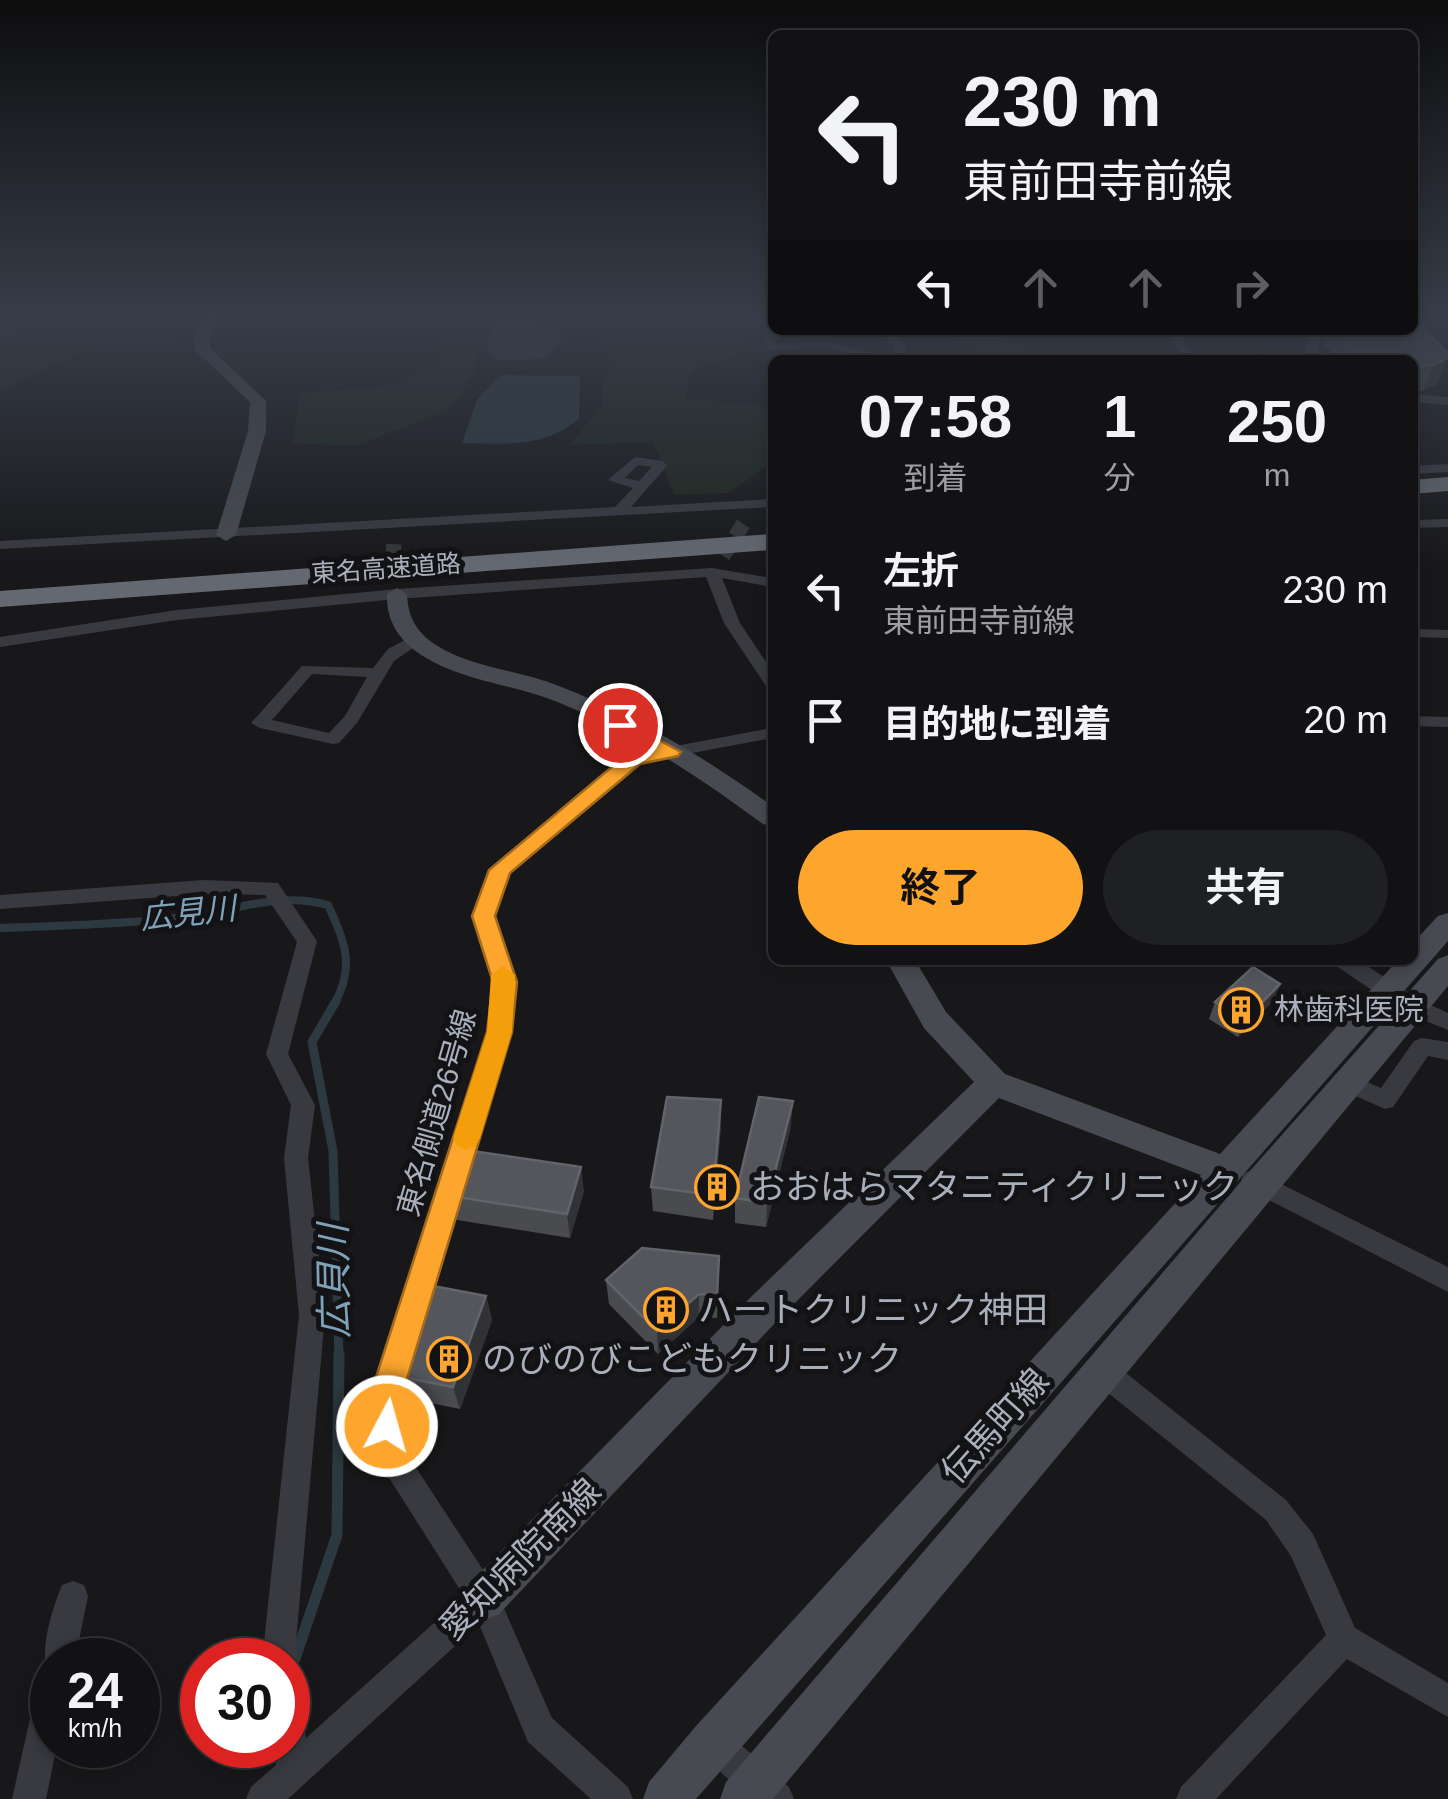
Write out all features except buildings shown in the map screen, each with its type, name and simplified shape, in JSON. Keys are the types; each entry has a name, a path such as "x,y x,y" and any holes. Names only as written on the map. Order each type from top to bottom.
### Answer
{"highway":[{"path":"1418,486 1448,484"},
{"path":"1418,502 1448,500"},
{"name":"東名高速道路","path":"0,582 768,526"},
{"name":"東名高速道路","path":"0,599 768,542"}],"street":[{"path":"226,536 257,431 258,401"},
{"path":"1418,470 1448,468"},
{"path":"619,511 642,486"},
{"path":"747,518 745,508 768,495"},
{"path":"0,545 396,532 619,511 768,503"},
{"path":"1418,524 1448,523"},
{"path":"712,572 723,556"},
{"path":"712,572 732,623 768,676"},
{"path":"0,642 394,588 712,572 768,581"},
{"path":"394,588 396,613 432,652 540,686 720,780 768,815"},
{"path":"381,673 308,668 260,723 333,739 354,721 381,673 389,656 416,639"},
{"path":"1418,721 1448,722"},
{"name":"東名側道26号線","path":"616,1799 540,1730 484,1599 390,1452 385,1399 499,1032 505,982 484,916 500,870 634,759 768,734"},
{"path":"0,902 204,888 271,888 307,941 278,1054 303,1105 296,1158 312,1315 280,1638"},
{"name":"伝馬町線","path":"760,1793 1102,1371 1348,1083 1448,923"},
{"path":"903,965 935,1020 994,1082 1261,1182 1448,1280"},
{"path":"1350,965 1400,998 1448,1022"},
{"name":"伝馬町線","path":"666,1799 712,1742 1223,1169 1318,1070 1400,998 1448,966"},
{"path":"1348,1083 1385,1100 1422,1047 1448,1050"},
{"name":"愛知病院南線","path":"263,1799 484,1599 765,1308 994,1082"},
{"path":"1102,1371 1276,1510 1302,1546 1344,1640 1448,1702"},
{"path":"64,1638 73,1596"},
{"path":"1192,1799 1344,1640"},
{"path":"712,1742 760,1793"},
{"path":"30,1799 36,1768"},
{"path":"292,1768 292,1772"}],"lane":[{"path":"1418,633 1448,634"}],"shaded area":[{"path":"299,401 456,401 452,408 356,446 293,443"},
{"path":"477,401 579,401 579,418 553,435 524,442 462,443"},
{"path":"603,401 711,401 768,408 768,465 729,493 674,495 653,442 570,445"}],"waterway":[{"name":"広見川","path":"0,928 161,919 274,901 310,901 328,905 339,930 346,965 336,1002"},
{"name":"広貝川","path":"336,1002 312,1042 333,1151 339,1356"},
{"name":"広貝川","path":"302,1638 337,1535 339,1356"}],"tunnel":[{"path":"723,556 747,518"},
{"path":"392,582 394,539"}],"slow traffic":[{"path":"466,1138 499,1032 503,975"}],"place":[{"name":"林歯科医院","path":"1241,1010"},
{"name":"おおはらマタニティクリニック","path":"717,1187"},
{"name":"ハートクリニック神田","path":"666,1310"},
{"name":"のびのびこどもクリニック","path":"449,1359"}],"route":[{"path":"387,1426 385,1399 499,1032 505,982 484,916 500,870 634,759 670,752 620,725"}]}
